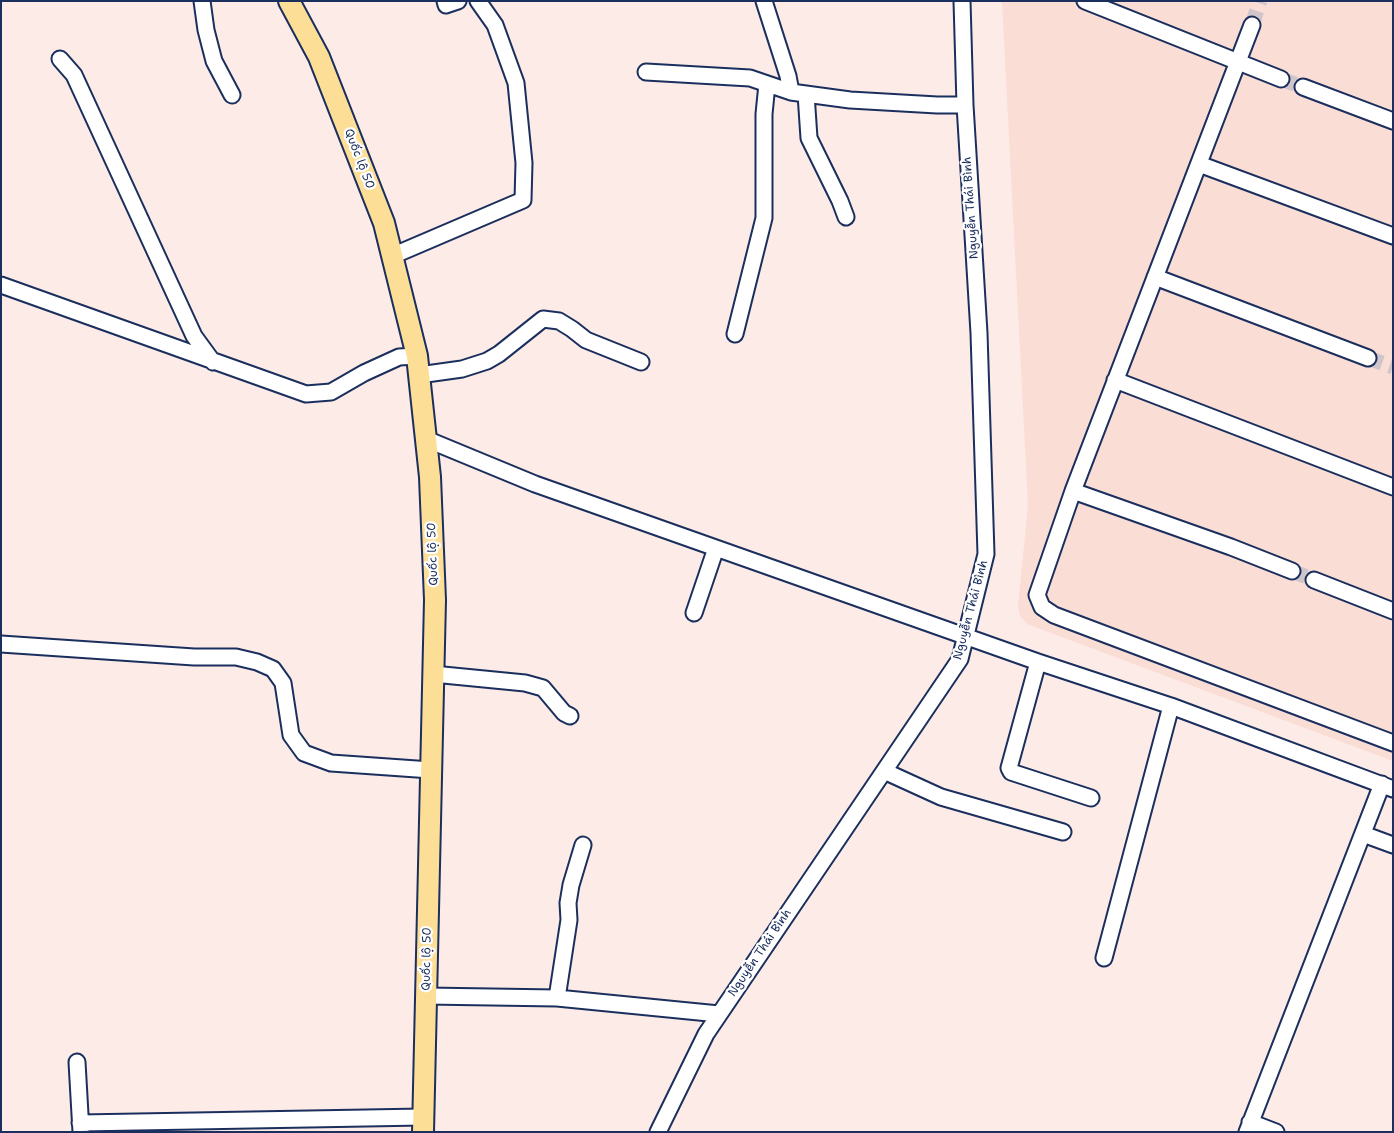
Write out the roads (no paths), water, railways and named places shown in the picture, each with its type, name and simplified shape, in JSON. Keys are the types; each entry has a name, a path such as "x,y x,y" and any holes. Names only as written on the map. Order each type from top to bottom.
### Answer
{"main road":[{"name":"Quốc lộ 50","path":"289,1 319,57 384,223 417,356 430,477 435,600 423,1124"}],"street":[{"path":"202,1 206,30 214,60 232,95"},
{"path":"445,1 446,5 458,1"},
{"path":"392,256 523,200 524,163 516,83 495,25 478,1"},
{"path":"764,1 788,76 798,93 809,138 846,217"},
{"name":"Nguyễn Thái Bình","path":"658,1132 706,1034 960,659 986,554 979,333 965,105 962,1"},
{"path":"1085,1 1281,79"},
{"path":"1252,25 1073,491 1037,594 1042,607 1054,615 1393,743"},
{"path":"60,59 74,75 194,336 213,362"},
{"path":"646,72 750,78 798,93 850,100 965,105"},
{"path":"735,334 764,218 764,114 767,84"},
{"path":"1303,87 1393,121"},
{"path":"1199,164 1393,236"},
{"path":"1155,277 1368,358"},
{"path":"1,285 306,394 331,392 364,373 399,357 417,356"},
{"path":"419,376 462,369 487,361 543,320 559,321 572,328 586,340 641,362"},
{"path":"1116,380 1393,486"},
{"path":"426,439 535,484 1038,662 1171,706 1387,786 1363,834 1249,1127 1276,1132"},
{"path":"1073,491 1232,547 1292,571"},
{"path":"694,613 716,548"},
{"path":"1314,580 1393,611"},
{"path":"1,644 185,656 236,657 257,662 272,669 283,683 291,735 304,753 331,763 431,770"},
{"path":"1038,662 1009,768 1012,772 1091,798"},
{"path":"433,674 525,683 543,688 564,713 570,716"},
{"path":"1104,958 1171,706"},
{"path":"884,771 941,797 1063,832"},
{"path":"1363,834 1393,845"},
{"path":"557,998 569,920 568,903 571,885 584,845"},
{"path":"426,996 557,998 719,1014"},
{"path":"77,1062 80,1127 423,1124"}],"tunnel":[{"path":"1252,25 1260,1"},
{"path":"1281,79 1303,87"},
{"path":"1368,358 1393,367"},
{"path":"1292,571 1314,580"}]}
